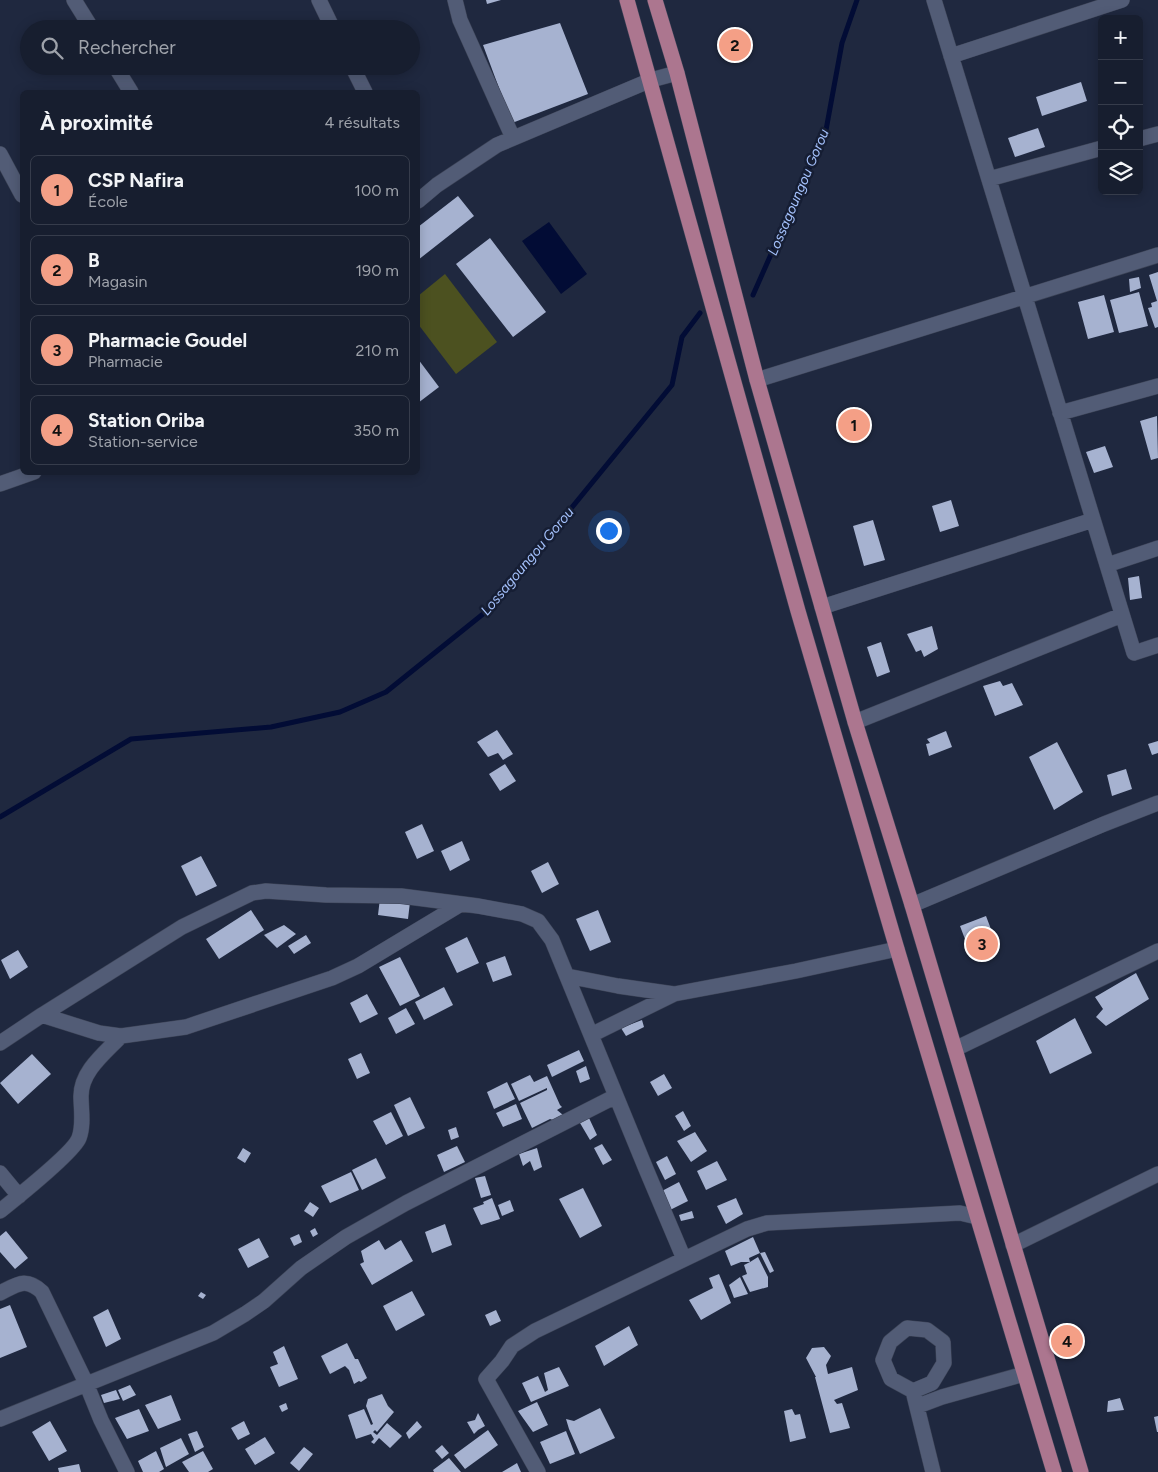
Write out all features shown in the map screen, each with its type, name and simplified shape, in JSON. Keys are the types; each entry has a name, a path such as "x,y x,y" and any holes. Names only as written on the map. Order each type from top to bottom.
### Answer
{"main road":[{"path":"628,0 801,621 896,949 1054,1472"},
{"path":"658,1 757,380 855,722 912,905 1081,1472"}],"street":[{"path":"74,0 86,20"},
{"path":"319,0 329,20"},
{"path":"455,0 460,20 513,138"},
{"path":"934,0 1134,653 1158,645"},
{"path":"951,56 1122,0"},
{"path":"420,198 497,145 651,80 677,73"},
{"path":"121,75 130,90"},
{"path":"356,75 364,90"},
{"path":"1143,138 1158,134"},
{"path":"989,179 1098,149"},
{"path":"0,154 20,191"},
{"path":"757,380 1158,255"},
{"path":"1060,413 1158,386"},
{"path":"0,484 26,475"},
{"path":"822,607 1093,520"},
{"path":"1107,565 1158,548"},
{"path":"855,722 1122,615"},
{"path":"912,905 1095,828 1158,804"},
{"path":"0,1043 182,928 252,893 266,891 326,895 401,896 522,914 538,921 552,940 684,1259"},
{"path":"42,1015 99,1033 121,1036 186,1027 332,978 358,966 461,904"},
{"path":"591,1035 674,994 796,971 896,949"},
{"path":"955,1049 1158,951"},
{"path":"567,976 674,994"},
{"path":"0,1211 19,1196 79,1140 81,1093 86,1076 95,1063 121,1036"},
{"path":"0,1419 212,1333 264,1301 301,1268 346,1237 406,1203 616,1096"},
{"path":"0,1173 19,1196"},
{"path":"1014,1245 1158,1174"},
{"path":"538,1472 486,1379 512,1346 535,1331 747,1229 767,1223 960,1212 977,1217"},
{"path":"0,1293 26,1282 34,1284 42,1292 127,1472"},
{"path":"913,1390 932,1383 944,1364 942,1342 927,1330 907,1328 890,1342 883,1360 891,1379 913,1390 933,1472"},
{"path":"918,1406 942,1397 1024,1374"}],"green space":[{"path":"445,274 497,342 456,374 420,327 420,294"}],"water":[{"path":"549,222 587,274 561,294 522,241"}],"building":[{"path":"486,0 501,0 487,4"},
{"path":"560,23 588,94 512,123 483,45"},
{"path":"1081,82 1087,101 1042,116 1036,97"},
{"path":"1038,128 1045,147 1015,157 1008,138"},
{"path":"458,196 474,216 420,258 420,225"},
{"path":"490,238 546,312 513,337 456,264"},
{"path":"1158,272 1158,327 1155,328 1148,308 1152,307 1151,303 1157,301 1149,275"},
{"path":"1139,277 1141,288 1130,292 1129,279"},
{"path":"1139,292 1148,326 1119,333 1110,300"},
{"path":"1104,295 1114,332 1088,339 1078,302"},
{"path":"420,362 439,387 420,401"},
{"path":"1157,416 1158,458 1151,460 1140,421"},
{"path":"1105,446 1113,467 1094,473 1086,452"},
{"path":"951,500 959,526 940,532 932,506"},
{"path":"873,520 885,560 864,566 853,526"},
{"path":"1139,576 1142,598 1130,600 1128,578"},
{"path":"932,626 938,649 924,657 921,650 916,652 907,634"},
{"path":"881,642 890,672 877,677 867,647"},
{"path":"1000,681 1003,686 1012,683 1023,705 995,716 983,686"},
{"path":"497,730 513,754 503,760 498,753 488,757 477,742"},
{"path":"946,731 952,747 929,756 926,744 930,743 927,739"},
{"path":"1158,741 1158,753 1152,755 1148,744"},
{"path":"1057,742 1083,792 1054,810 1029,757"},
{"path":"505,764 516,781 500,791 489,774"},
{"path":"1126,769 1132,789 1112,796 1107,775"},
{"path":"422,824 434,851 417,859 405,832"},
{"path":"462,841 470,860 450,871 441,851"},
{"path":"201,856 217,886 196,896 181,866"},
{"path":"548,862 559,884 542,893 531,871"},
{"path":"380,898 410,902 408,919 378,915"},
{"path":"251,910 264,930 219,959 206,939"},
{"path":"598,910 611,942 590,951 576,919"},
{"path":"986,916 997,945 971,955 960,926"},
{"path":"284,925 296,934 277,948 264,935"},
{"path":"306,935 311,943 294,954 288,946"},
{"path":"467,937 479,963 457,973 445,948"},
{"path":"18,950 28,967 10,979 1,960"},
{"path":"505,956 512,975 493,982 486,963"},
{"path":"400,957 420,996 400,1006 379,967"},
{"path":"1136,973 1149,999 1106,1026 1096,1017 1103,1009 1095,997"},
{"path":"444,987 453,1005 424,1020 415,1002"},
{"path":"367,994 378,1014 360,1023 350,1003"},
{"path":"406,1008 415,1024 396,1034 388,1018"},
{"path":"1075,1018 1092,1053 1050,1074 1036,1041"},
{"path":"642,1020 644,1027 626,1036 621,1028"},
{"path":"579,1050 584,1061 552,1077 547,1065"},
{"path":"361,1053 370,1073 357,1079 348,1059"},
{"path":"32,1054 51,1074 18,1104 0,1083"},
{"path":"586,1066 590,1079 580,1083 576,1071"},
{"path":"664,1074 672,1088 658,1096 650,1082"},
{"path":"530,1075 534,1082 547,1076 562,1107 557,1110 563,1115 532,1128 520,1103 547,1090 547,1088 519,1101 511,1084"},
{"path":"507,1082 515,1099 494,1109 487,1092"},
{"path":"410,1097 425,1128 408,1136 394,1105"},
{"path":"516,1104 522,1119 503,1127 496,1113"},
{"path":"683,1111 691,1126 684,1131 675,1116"},
{"path":"391,1112 403,1136 386,1145 373,1121"},
{"path":"589,1118 597,1135 590,1140 580,1123"},
{"path":"456,1127 459,1137 451,1140 448,1130"},
{"path":"695,1132 707,1151 691,1162 677,1141"},
{"path":"602,1144 612,1160 603,1165 594,1148"},
{"path":"457,1146 465,1162 444,1172 437,1155"},
{"path":"243,1148 251,1153 245,1163 237,1158"},
{"path":"537,1148 542,1167 534,1171 530,1161 523,1166 519,1154"},
{"path":"667,1156 676,1174 665,1180 656,1162"},
{"path":"376,1158 386,1178 362,1190 352,1170"},
{"path":"717,1161 727,1180 706,1190 697,1171"},
{"path":"351,1172 359,1190 330,1203 321,1186"},
{"path":"485,1176 491,1195 481,1198 475,1178"},
{"path":"679,1182 688,1201 670,1210 660,1192"},
{"path":"583,1188 602,1226 580,1238 559,1199"},
{"path":"492,1198 500,1219 481,1225 473,1208 484,1204 483,1202"},
{"path":"736,1198 743,1214 726,1224 717,1206"},
{"path":"510,1200 514,1211 502,1216 498,1205"},
{"path":"310,1202 319,1208 313,1217 304,1211"},
{"path":"692,1211 694,1218 681,1221 679,1215"},
{"path":"445,1224 452,1245 432,1253 425,1232"},
{"path":"315,1228 318,1234 313,1237 310,1231"},
{"path":"6,1231 28,1258 15,1269 0,1252 0,1236"},
{"path":"299,1234 302,1242 294,1246 290,1238"},
{"path":"753,1237 760,1253 749,1258 750,1262 741,1262 731,1266 725,1251"},
{"path":"259,1238 269,1257 248,1268 238,1249"},
{"path":"379,1240 385,1250 401,1240 413,1261 372,1285 360,1264 364,1262 361,1251"},
{"path":"765,1252 774,1271 770,1273 760,1253"},
{"path":"758,1257 768,1277 768,1287 750,1292 742,1276 747,1274 744,1265"},
{"path":"719,1274 731,1303 701,1320 689,1300 713,1288 709,1278"},
{"path":"740,1277 748,1294 734,1298 729,1285"},
{"path":"412,1291 425,1315 396,1331 383,1306"},
{"path":"201,1292 206,1295 203,1299 198,1296"},
{"path":"10,1305 27,1347 0,1358 0,1309"},
{"path":"108,1309 121,1339 106,1347 93,1317"},
{"path":"496,1310 501,1321 490,1326 485,1315"},
{"path":"629,1326 638,1345 604,1366 595,1346"},
{"path":"347,1343 355,1359 358,1359 367,1378 354,1384 349,1370 345,1366 330,1374 321,1356"},
{"path":"284,1346 298,1379 279,1387 270,1367 278,1364 273,1352"},
{"path":"824,1347 831,1356 826,1365 828,1374 852,1367 858,1390 834,1400 837,1404 842,1403 850,1428 830,1433 816,1377 806,1358 812,1348"},
{"path":"559,1367 569,1386 531,1402 522,1383 538,1376 545,1392 548,1390 544,1373"},
{"path":"130,1385 136,1395 123,1401 118,1390"},
{"path":"116,1390 120,1399 104,1403 101,1395"},
{"path":"382,1394 388,1406 394,1412 377,1432 375,1430 373,1432 377,1435 387,1423 402,1436 390,1448 379,1438 374,1444 371,1442 374,1439 371,1434 356,1439 348,1415 364,1409 371,1425 373,1424 366,1406 368,1399"},
{"path":"171,1395 181,1420 158,1429 145,1405"},
{"path":"1120,1398 1124,1410 1107,1412 1108,1401"},
{"path":"537,1402 548,1425 533,1432 518,1411"},
{"path":"286,1403 288,1409 282,1412 279,1406"},
{"path":"600,1408 615,1438 580,1454 566,1419 574,1421"},
{"path":"139,1409 149,1431 127,1439 115,1418"},
{"path":"792,1409 795,1415 800,1414 806,1438 790,1442 784,1411"},
{"path":"478,1413 485,1426 474,1434 467,1422 475,1420"},
{"path":"1158,1416 1158,1432 1157,1432 1154,1417"},
{"path":"50,1421 67,1451 49,1461 32,1432"},
{"path":"244,1421 250,1434 238,1440 231,1428"},
{"path":"417,1421 422,1427 409,1439 406,1433"},
{"path":"488,1430 498,1445 465,1469 454,1455"},
{"path":"197,1431 204,1447 195,1452 188,1434"},
{"path":"566,1431 575,1454 550,1464 540,1442"},
{"path":"265,1437 275,1453 255,1465 245,1449"},
{"path":"181,1438 189,1454 166,1467 160,1448"},
{"path":"442,1445 449,1453 442,1459 435,1451"},
{"path":"304,1447 313,1454 299,1471 290,1463"},
{"path":"156,1451 164,1469 159,1472 143,1472 138,1461"},
{"path":"203,1451 213,1469 208,1472 189,1472 182,1462"},
{"path":"449,1458 461,1472 434,1472 433,1470"},
{"path":"517,1463 521,1472 502,1472"},
{"path":"79,1464 81,1472 59,1472 58,1468"}],"waterway":[{"name":"Lossagoungou Gorou","path":"753,295 826,130 842,43 857,0"},
{"name":"Lossagoungou Gorou","path":"0,817 131,739 271,727 340,712 386,692 488,610 672,385 682,337 700,313"}],"place":[{"name":"B","path":"735,45"},
{"name":"CSP Nafira","path":"854,425"},
{"name":"Pharmacie Goudel","path":"982,944"},
{"name":"Station Oriba","path":"1067,1341"}]}
